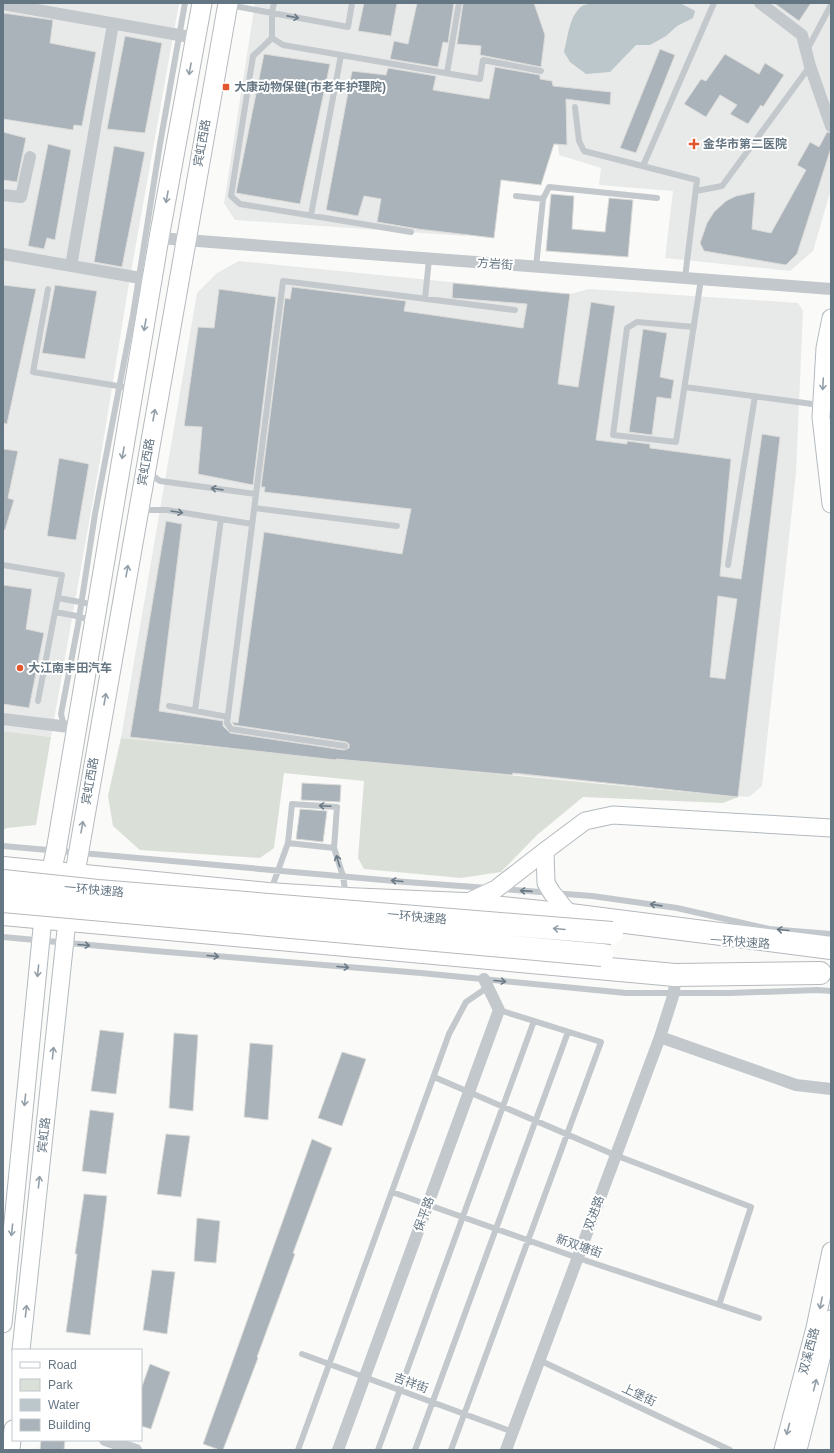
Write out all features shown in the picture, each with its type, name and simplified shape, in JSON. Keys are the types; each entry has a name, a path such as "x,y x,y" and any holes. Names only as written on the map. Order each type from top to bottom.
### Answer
{"highway":[{"path":"3,868 268,894 464,904 828,943"},
{"name":"一环快速路","path":"3,881 98,891 612,933 828,943"},
{"name":"一环快速路","path":"3,901 602,955 825,982"},
{"path":"3,914 674,984 825,982"}],"main road":[{"name":"宾虹西路","path":"43,918 56,850 70,727 88,611 146,279 160,238 187,37 202,3"},
{"name":"宾虹西路","path":"67,921 227,4"},
{"path":"831,318 825,348 821,418 831,504"},
{"path":"464,904 496,889 585,821 613,814 831,828"},
{"path":"545,851 546,883 570,915"},
{"name":"宾虹路","path":"3,1324 43,918"},
{"name":"宾虹路","path":"22,1349 67,921"},
{"name":"双溪西路","path":"782,1450 815,1328 831,1251"},
{"name":"双溪西路","path":"798,1450 831,1319"},
{"path":"11,1450 12,1440"}],"street":[{"path":"760,3 802,35 810,66 831,126"},
{"path":"3,4 187,37"},
{"path":"71,266 113,24"},
{"path":"3,195 21,197 30,157"},
{"name":"方岩街","path":"160,238 831,289"},
{"path":"3,254 146,279"},
{"path":"3,719 70,727"},
{"path":"486,983 499,1010"},
{"name":"双进路","path":"506,1450 660,1037 674,984"},
{"name":"保平路","path":"338,1450 499,1010"},
{"path":"660,1037 796,1085 831,1089"},
{"path":"112,1444 136,1450"}],"lane":[{"path":"146,279 160,144 187,37 185,3"},
{"path":"274,3 272,13 272,38 253,56 231,196 240,204 411,232"},
{"path":"227,4 348,27 352,3"},
{"path":"447,74 459,3"},
{"path":"643,166 714,3"},
{"path":"806,51 831,5"},
{"path":"272,38 283,45 480,79 483,60 541,71"},
{"path":"310,215 341,55"},
{"path":"696,191 722,186 810,66"},
{"path":"575,107 578,141 584,151 697,180 685,278"},
{"path":"536,267 543,199 549,187 657,198"},
{"path":"516,196 543,199"},
{"path":"425,299 429,259"},
{"path":"694,327 637,322 627,328 613,435 676,442 685,387 694,327 701,279"},
{"path":"345,746 231,729 227,722 283,280 515,310"},
{"path":"48,289 33,372 127,387"},
{"path":"685,387 822,406"},
{"path":"728,565 755,396"},
{"path":"145,470 160,481 256,494"},
{"path":"254,508 396,526"},
{"path":"138,510 167,510 252,524"},
{"path":"195,710 221,519"},
{"path":"3,565 62,575 38,701"},
{"path":"58,598 88,611"},
{"path":"55,612 88,611"},
{"path":"169,706 228,717"},
{"path":"268,894 273,887 288,844 292,804 337,807 334,848 343,876 347,899"},
{"path":"288,844 334,848"},
{"path":"3,846 592,896 677,908 828,943 831,934"},
{"path":"3,937 486,983 626,992 674,984"},
{"path":"298,1450 449,1034 466,1002 486,983"},
{"path":"451,1450 601,1042 499,1010"},
{"path":"378,1450 534,1021"},
{"path":"416,1450 568,1032"},
{"path":"434,1077 616,1155 751,1207 719,1305"},
{"name":"新双塘街","path":"392,1192 578,1258 759,1318"},
{"name":"吉祥街","path":"302,1354 512,1432"},
{"name":"上堡街","path":"539,1360 730,1450"}],"shaded area":[{"path":"3,3 179,3 51,737 3,731"},
{"path":"255,3 831,3 831,189 813,251 790,271 665,258 673,191 599,185 601,168 559,155 557,135 474,177 466,236 235,220 224,203"},
{"path":"239,261 570,294 589,289 798,303 803,311 796,473 762,786 749,797 121,738 197,293 217,273"}],"green space":[{"path":"3,731 51,737 36,825 7,828 3,830"},
{"path":"121,738 738,797 723,803 583,797 537,835 501,872 461,878 364,869 358,858 364,781 284,773 274,848 260,858 140,850 113,826 108,796"}],"water":[{"path":"591,3 680,3 695,11 693,18 677,26 666,36 650,45 636,45 610,72 586,74 570,62 564,52 574,15 582,6"}],"building":[{"path":"364,3 397,3 391,36 358,31"},
{"path":"417,3 454,3 448,43 443,42 438,67 390,59 394,41 408,44"},
{"path":"463,3 534,3 545,35 541,67 480,55 481,46 457,44"},
{"path":"774,3 811,3 799,21"},
{"path":"3,13 53,20 50,43 96,52 82,126 74,125 73,130 3,119"},
{"path":"125,36 162,43 145,133 107,129"},
{"path":"660,49 675,55 636,153 620,148"},
{"path":"264,54 330,64 300,204 236,193"},
{"path":"725,54 759,74 765,63 784,75 763,107 761,105 748,124 730,114 737,105 720,95 706,117 684,104 701,79 706,81"},
{"path":"495,67 540,75 540,79 552,81 553,86 611,92 610,105 566,99 567,145 554,144 541,185 501,180 494,238 418,229 377,222 381,199 364,196 358,216 326,210 352,71 386,75 388,68 436,76 433,90 489,99"},
{"path":"3,132 26,138 17,182 3,180"},
{"path":"827,132 831,133 831,148 797,254 786,265 704,251 700,243 707,223 714,212 726,201 736,196 755,192 752,229 771,233 806,170 797,165 810,142 819,147"},
{"path":"48,144 71,150 55,240 47,238 44,249 28,246"},
{"path":"114,146 145,152 122,267 94,262"},
{"path":"551,194 574,196 572,229 605,232 609,198 633,200 628,257 546,251"},
{"path":"453,283 570,294 558,384 578,387 591,302 615,306 596,440 627,444 627,441 650,444 650,448 731,459 720,576 741,579 762,434 780,437 738,797 513,773 512,775 336,760 130,737 166,521 182,524 159,711 223,721 223,726 230,733 344,750 349,748 349,744 346,742 234,725 232,722 238,723 264,532 402,554 411,509 264,492 265,487 261,487 285,298 290,299 292,287 406,301 404,311 523,328 527,304 452,298","holes":["718,596 737,599 725,679 710,677"]},
{"path":"3,285 36,289 7,424 3,423"},
{"path":"55,285 97,291 85,359 42,353"},
{"path":"219,289 276,297 253,485 198,474 202,427 184,426 198,327 214,328"},
{"path":"643,329 667,333 660,377 674,380 671,399 657,397 652,435 629,432"},
{"path":"3,449 18,451 8,498 14,500 5,530 3,529"},
{"path":"59,458 89,464 76,540 47,536"},
{"name":"大江南丰田汽车","path":"3,585 32,589 26,629 44,633 29,708 3,704"},
{"path":"302,783 341,785 340,802 301,800"},
{"path":"300,809 327,811 323,842 296,839"},
{"path":"100,1030 124,1033 116,1094 91,1091"},
{"path":"174,1033 198,1035 193,1111 169,1108"},
{"path":"250,1043 273,1045 268,1120 244,1117"},
{"path":"342,1052 366,1059 342,1126 318,1118"},
{"path":"90,1110 114,1113 106,1174 82,1171"},
{"path":"166,1134 190,1136 181,1197 157,1194"},
{"path":"312,1139 332,1148 293,1253 295,1254 257,1357 258,1358 223,1450 220,1450 203,1444"},
{"path":"84,1194 107,1196 90,1335 66,1332"},
{"path":"197,1218 220,1221 216,1263 194,1261"},
{"path":"152,1270 175,1272 167,1334 143,1330"},
{"path":"150,1364 170,1372 151,1429 142,1426 142,1386"},
{"path":"41,1441 65,1441 64,1450 40,1450"}],"place":[{"name":"大康动物保健(市老年护理院)","path":"226,87"},
{"name":"金华市第二医院","path":"694,144"},
{"name":"大江南丰田汽车","path":"20,668"}]}
